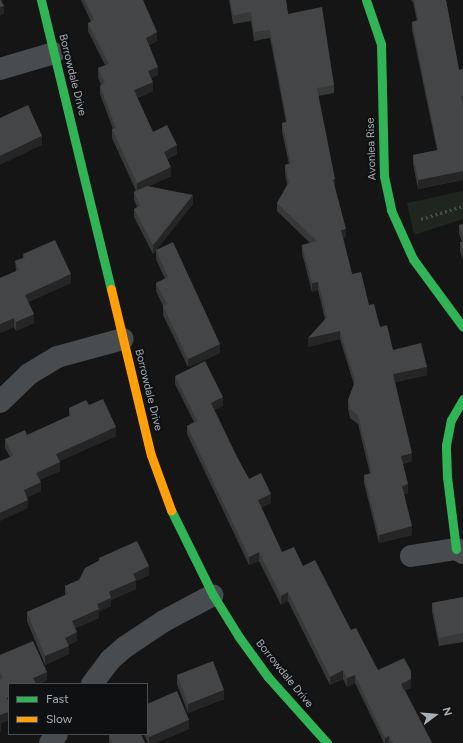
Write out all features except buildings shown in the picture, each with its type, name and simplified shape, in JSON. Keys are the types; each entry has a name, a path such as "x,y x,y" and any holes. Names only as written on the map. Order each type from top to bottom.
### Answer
{"street":[{"name":"Borrowdale Drive","path":"42,0 151,455 169,506 213,595 268,677 327,743"},
{"name":"Avonlea Rise","path":"366,0 379,37 383,61 384,176 391,210 413,259 463,327"},
{"path":"0,69 54,54"},
{"path":"0,402 29,374 57,357 123,339"},
{"path":"411,556 459,551 447,477 446,445 451,420 463,399"},
{"path":"93,683 110,660 125,647 164,622 213,595"},
{"path":"50,743 57,735"}],"path":[{"path":"419,219 463,206"}],"shaded area":[{"path":"463,191 463,219 414,235 407,203"}],"traffic: fast":[{"path":"41,0 111,289"},
{"path":"366,0 381,44 384,176 391,210 413,259 463,327"},
{"path":"456,549 447,477 446,445 451,420 463,399"},
{"path":"171,510 213,595 239,637 268,677 327,743"}],"traffic: slow":[{"path":"111,289 151,455 171,510"}]}
